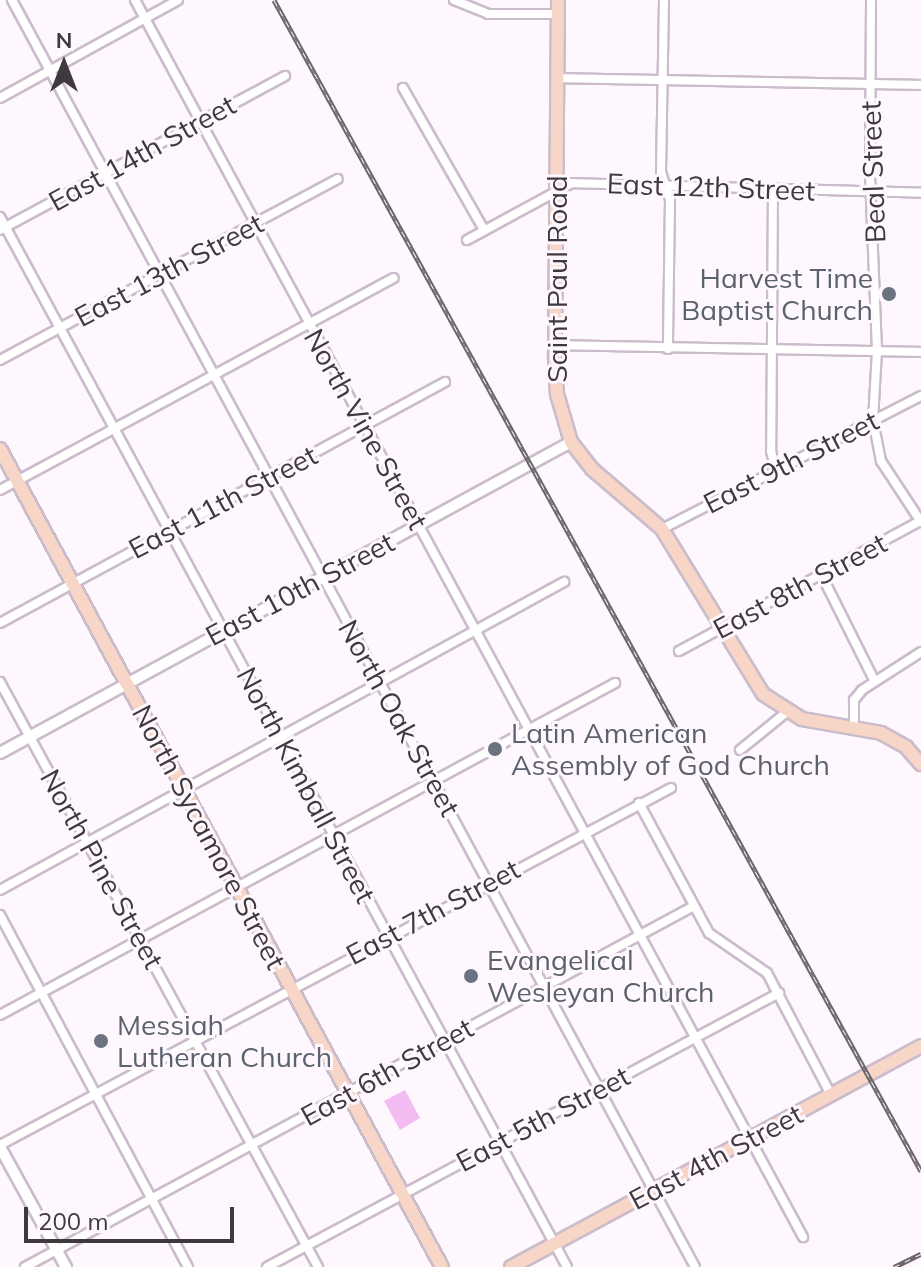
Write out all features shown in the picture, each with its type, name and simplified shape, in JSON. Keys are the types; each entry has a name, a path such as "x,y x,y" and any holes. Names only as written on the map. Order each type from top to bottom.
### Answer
{"main road":[{"name":"Saint Paul Road","path":"558,0 555,345 557,394 571,442 592,469 662,529 763,694 788,711 854,726 906,747 921,764"},
{"name":"North Sycamore Street","path":"0,449 442,1267"},
{"name":"East 4th Street","path":"511,1267 921,1046"}],"street":[{"name":"North Oak Street","path":"12,0 157,276 215,378 321,579 381,680 695,1267"},
{"name":"North Vine Street","path":"135,0 307,323 420,524 525,729 803,1237"},
{"path":"0,98 49,74 178,0"},
{"path":"454,0 488,14 558,14"},
{"path":"664,0 664,186 670,199 668,349"},
{"name":"Beal Street","path":"871,0 877,351 873,420 881,461 920,522"},
{"name":"East 14th Street","path":"3,229 285,76"},
{"path":"557,78 921,85"},
{"path":"403,88 484,230"},
{"name":"East 13th Street","path":"0,360 337,179"},
{"name":"East 12th Street","path":"467,240 572,183 921,193"},
{"path":"773,189 771,451 776,471"},
{"name":"North Kimball Street","path":"0,217 3,229 567,1267"},
{"path":"0,490 113,428 215,378 307,323 394,278"},
{"path":"555,345 921,352"},
{"name":"East 11th Street","path":"0,623 445,382"},
{"name":"East 9th Street","path":"662,529 921,396"},
{"name":"East 10th Street","path":"0,753 571,442"},
{"name":"East 8th Street","path":"679,651 920,522"},
{"path":"821,574 873,678"},
{"path":"0,890 86,840 564,582"},
{"path":"854,726 854,700 873,678 921,652"},
{"name":"North Pine Street","path":"0,682 318,1267"},
{"path":"0,1015 615,683"},
{"path":"740,750 788,711"},
{"name":"East 7th Street","path":"0,1146 387,936 671,788"},
{"path":"639,803 692,907 709,933 767,973 831,1095"},
{"name":"East 6th Street","path":"25,1267 692,907"},
{"path":"0,915 188,1267"},
{"name":"East 5th Street","path":"267,1267 779,993"},
{"path":"0,1146 66,1267"}],"shaded area":[{"path":"405,1090 420,1118 400,1130 384,1101"}],"railway":[{"path":"274,0 921,1171"},
{"path":"894,1267 921,1254"}],"place":[{"name":"Harvest Time Baptist Church","path":"889,294"},
{"name":"Latin American Assembly of God Church","path":"495,749"},
{"name":"Evangelical Wesleyan Church","path":"471,976"},
{"name":"Messiah Lutheran Church","path":"101,1041"}]}
